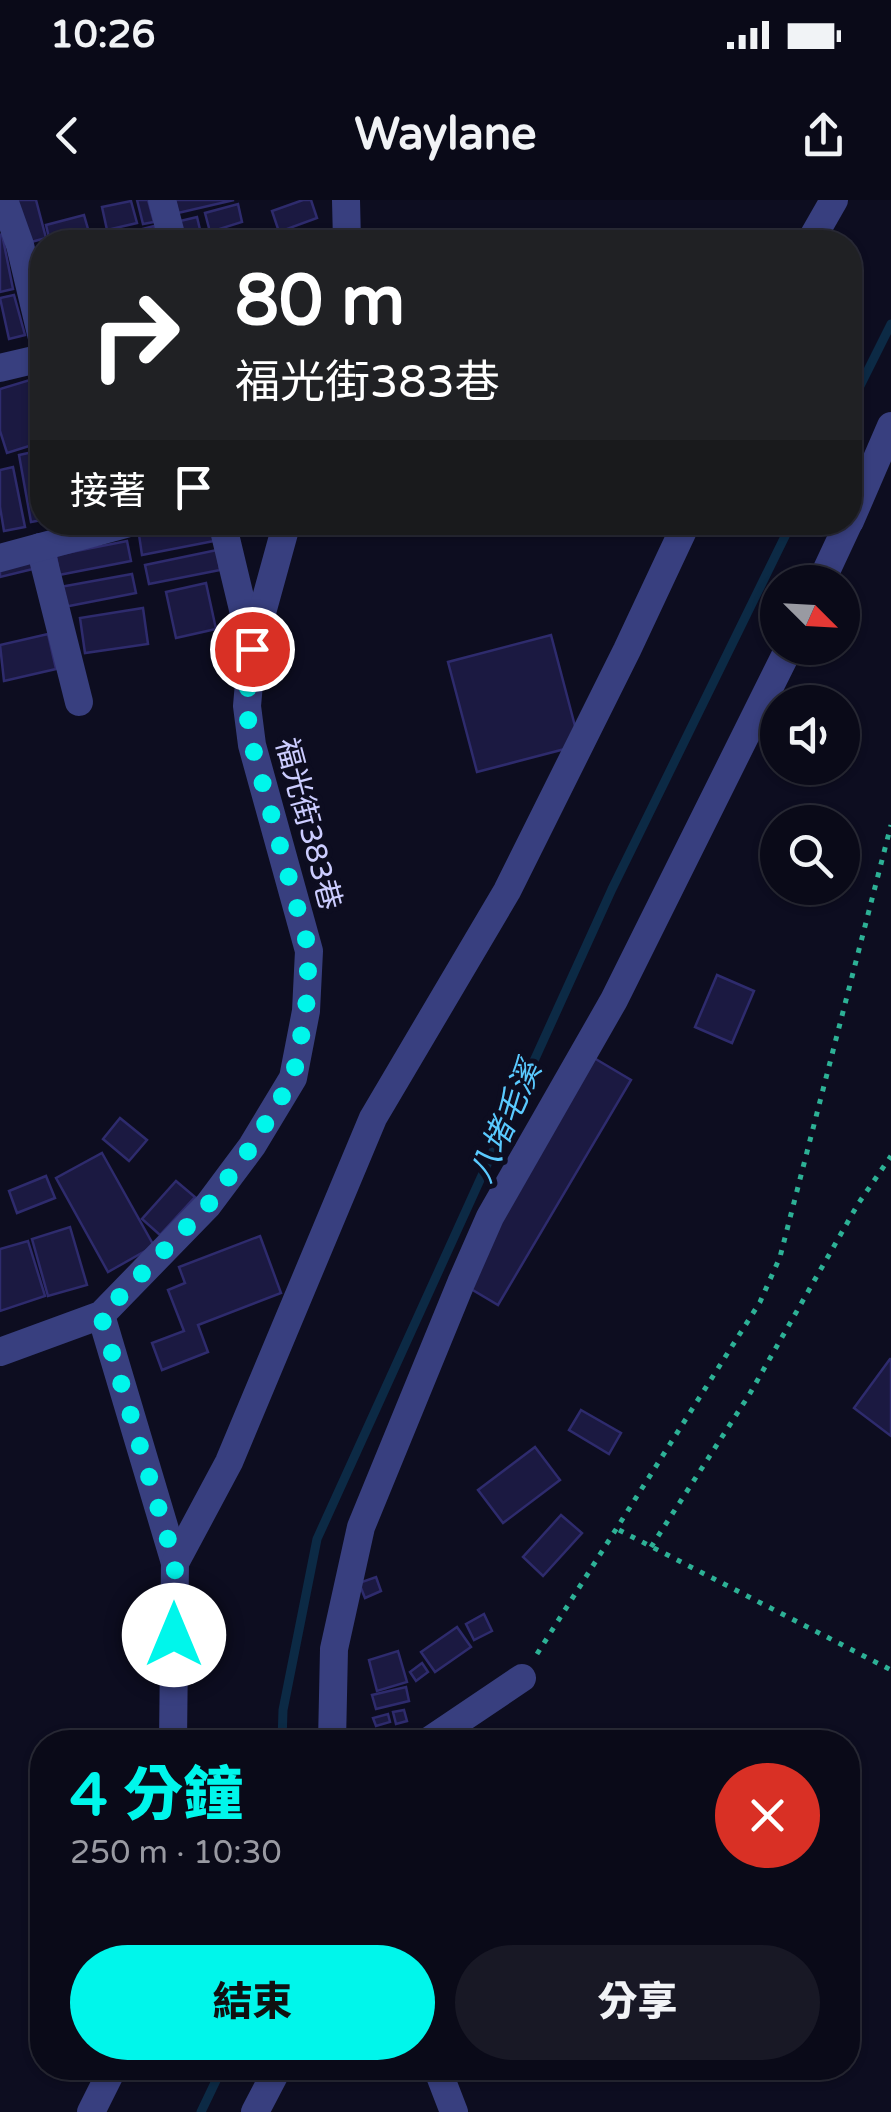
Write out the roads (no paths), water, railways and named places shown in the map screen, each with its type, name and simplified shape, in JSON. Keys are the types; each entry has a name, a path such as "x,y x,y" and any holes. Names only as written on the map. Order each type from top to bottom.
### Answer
{"lane":[{"path":"4,200 30,287"},
{"path":"162,200 170,230"},
{"path":"346,200 347,230"},
{"path":"817,230 834,200"},
{"path":"0,368 30,361"},
{"path":"862,494 891,426"},
{"path":"0,558 72,535"},
{"path":"225,535 252,649"},
{"name":"福光街383巷","path":"0,1352 101,1316 208,1205 252,1146 293,1078 306,1011 309,950 252,745 246,706 252,649 283,535"},
{"path":"175,1563 229,1462 373,1118 507,891 680,535"},
{"path":"828,565 844,535"},
{"path":"40,547 79,702"},
{"path":"332,1730 334,1649 361,1527 461,1283 490,1217 614,1000 780,665"},
{"path":"101,1316 175,1563 174,1730"},
{"path":"445,1730 522,1678"},
{"path":"91,2112 107,2080"},
{"path":"255,2112 272,2080"},
{"path":"442,2080 454,2112"}],"waterway":[{"name":"八堵毛溪","path":"862,382 891,324"},
{"name":"八堵毛溪","path":"282,1730 317,1539 612,889 786,535"},
{"name":"八堵毛溪","path":"201,2112 216,2080"}]}
